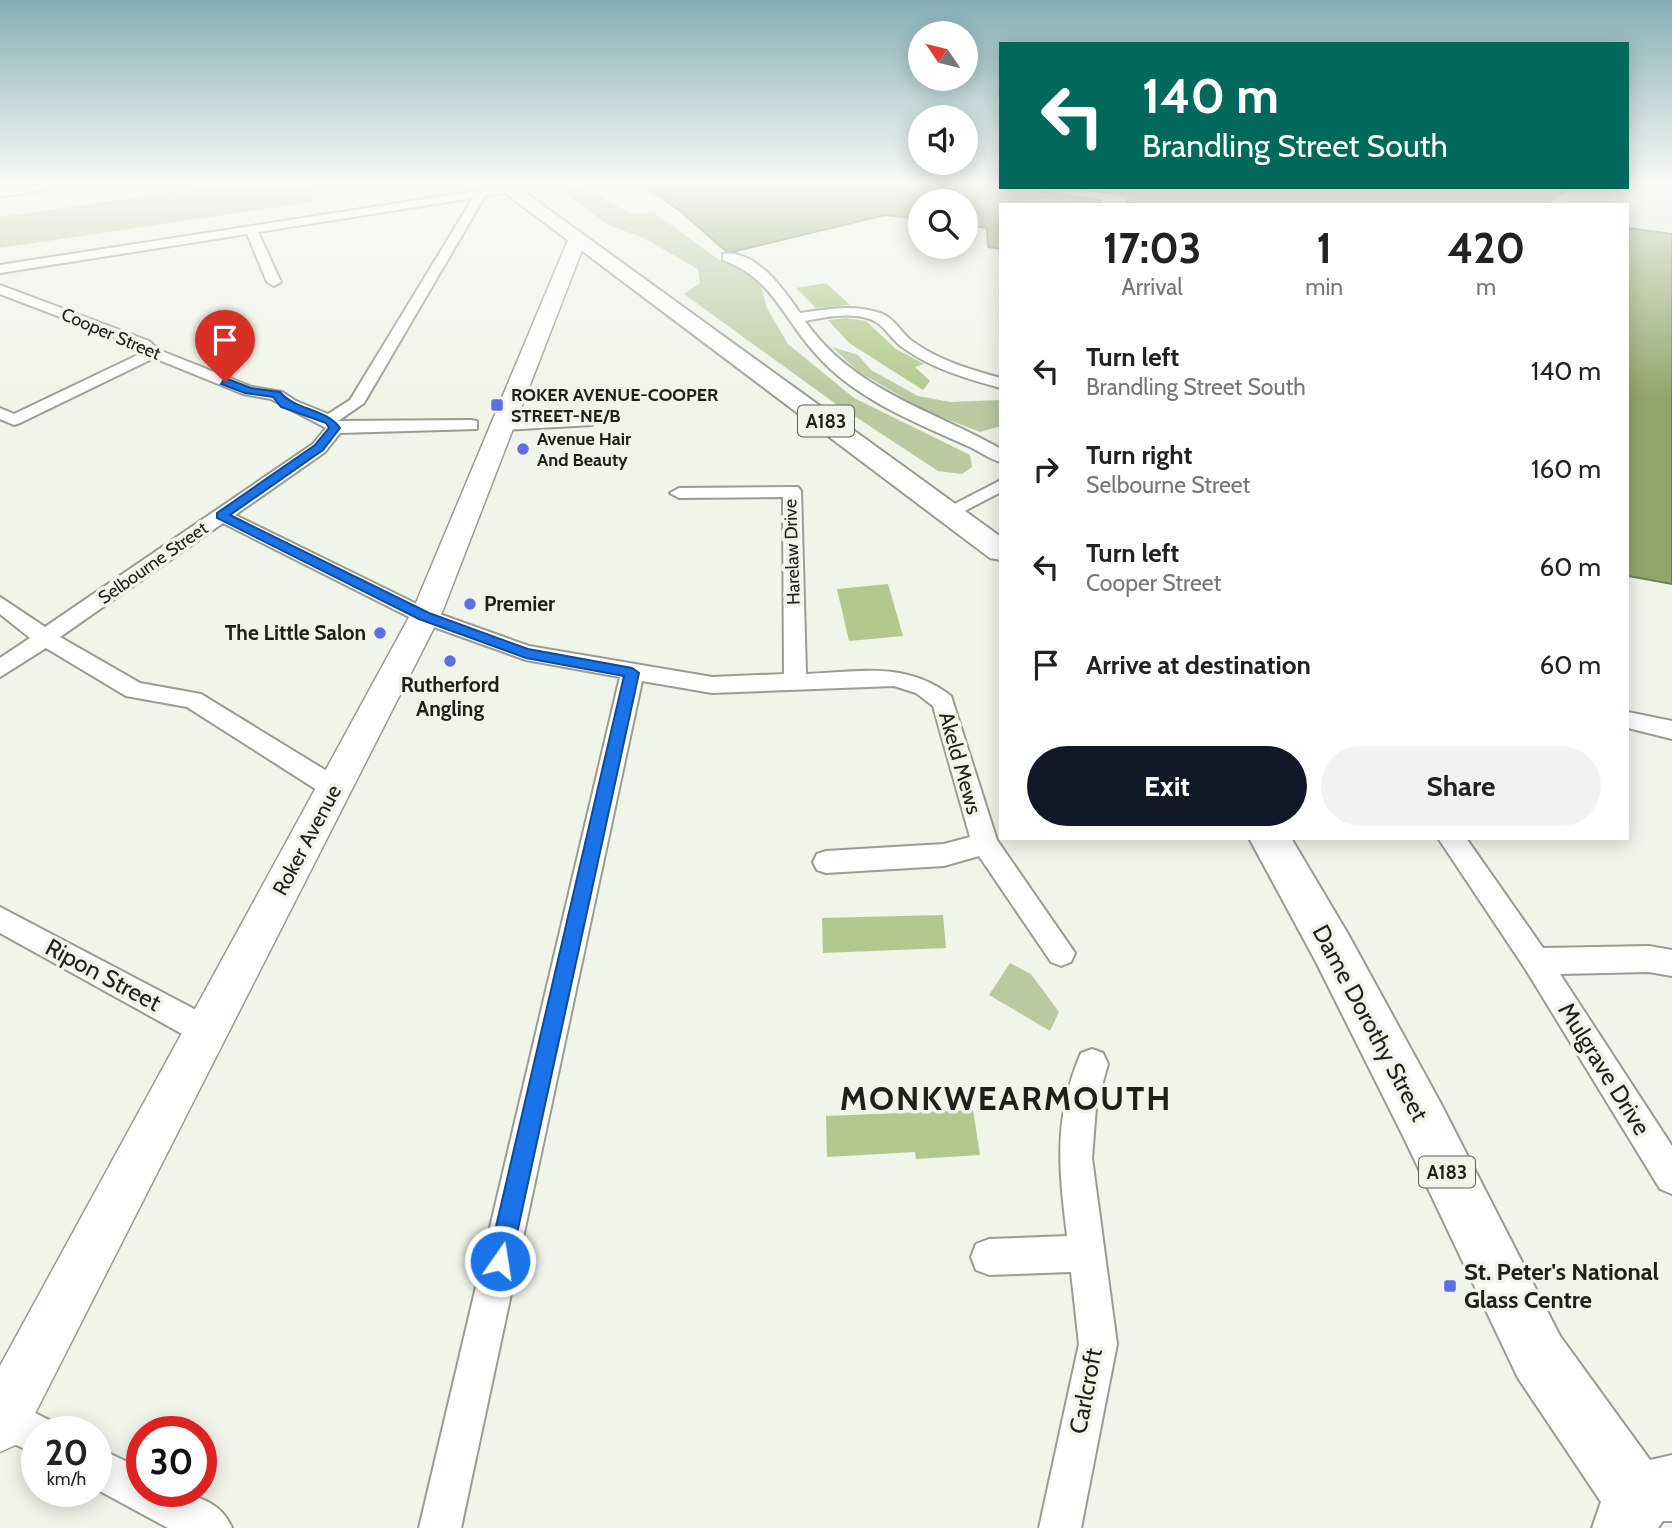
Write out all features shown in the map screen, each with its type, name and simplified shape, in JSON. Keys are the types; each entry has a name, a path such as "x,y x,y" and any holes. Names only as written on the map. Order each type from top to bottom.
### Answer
{"main road":[{"name":"A183","path":"597,254 999,550"},
{"name":"Dame Dorothy Street","path":"1270,840 1332,948 1422,1120 1539,1357 1645,1505"}],"street":[{"path":"0,269 95,254"},
{"path":"262,254 274,282"},
{"name":"Selbourne Street","path":"0,669 319,448 332,424 356,402 445,254"},
{"name":"Roker Avenue","path":"13,1425 206,1031 424,616 487,425 570,254"},
{"path":"727,257 744,261 774,283 808,337 832,362 880,399 999,456"},
{"name":"Cooper Street","path":"0,289 144,344 154,353 249,391 276,395 285,405 332,424"},
{"path":"796,318 851,311 878,317 889,323 904,341 938,363 999,382"},
{"path":"0,413 14,419 154,353"},
{"path":"332,424 487,425 586,422"},
{"path":"948,512 999,486"},
{"name":"Harelaw Drive","path":"679,493 792,491 795,682"},
{"name":"Akeld Mews","path":"221,516 424,616 526,653 712,685 895,678 924,687 943,702 970,804 985,844 1061,953"},
{"path":"0,604 45,638 134,690 193,700 334,788"},
{"path":"440,1528 632,673"},
{"path":"1629,720 1672,730"},
{"name":"Mulgrave Drive","path":"1452,840 1536,961 1672,1177"},
{"path":"826,862 944,855 985,844"},
{"name":"Ripon Street","path":"0,919 206,1031"},
{"path":"1536,961 1649,959 1672,963"},
{"name":"Carlcroft","path":"1060,1528 1098,1344 1075,1158 1080,1107 1092,1064"},
{"path":"989,1256 1087,1253"},
{"path":"172,1507 211,1528"}],"shaded area":[{"path":"672,254 712,254 745,267 760,283 767,308 788,344 854,398 970,455 972,467 962,474 938,471 836,404 684,294 700,283 698,269"},
{"path":"1629,254 1672,254 1672,584 1629,576"},
{"path":"832,347 858,355 871,370 918,396 950,402 999,400 999,427 980,432 926,411 859,372"},
{"path":"1010,963 1031,974 1059,1012 1050,1031 989,995"}],"building":[{"path":"826,283 850,305 816,308 796,288"},
{"path":"846,318 866,321 896,349 924,364 915,367 930,381 923,390 849,343 828,320"},
{"path":"888,584 903,636 849,641 837,589"},
{"path":"943,915 946,948 823,953 822,918"},
{"path":"973,1110 980,1155 916,1159 915,1152 827,1157 826,1116"}],"place":[{"name":"ROKER AVENUE-COOPER STREET-NE/B","path":"497,405"},
{"name":"Avenue Hair And Beauty","path":"523,449"},
{"name":"Premier","path":"470,604"},
{"name":"The Little Salon","path":"380,633"},
{"name":"Rutherford Angling","path":"450,661"},
{"name":"St. Peter's National Glass Centre","path":"1450,1286"}],"district":[{"name":"MONKWEARMOUTH","path":"1006,1098"}],"route":[{"path":"225,382 249,391 276,395 285,405 329,421 335,428 319,448 221,516 424,616 526,653 632,673 500,1261"}]}
